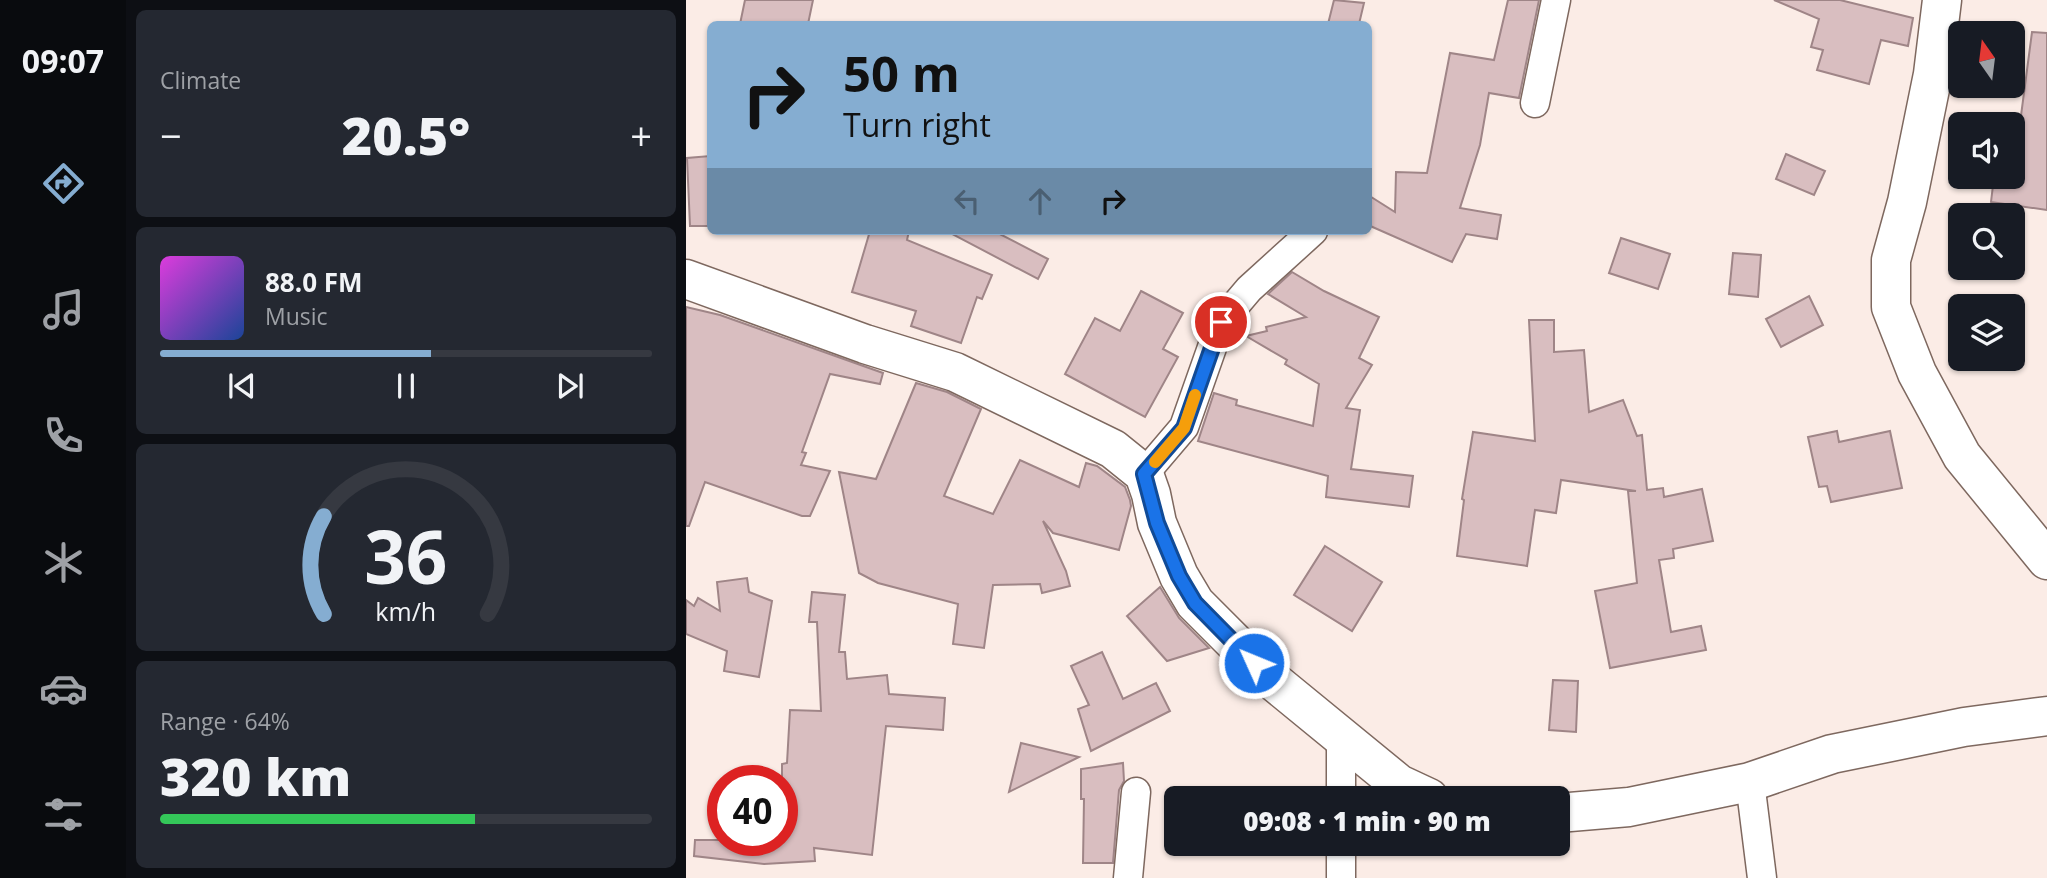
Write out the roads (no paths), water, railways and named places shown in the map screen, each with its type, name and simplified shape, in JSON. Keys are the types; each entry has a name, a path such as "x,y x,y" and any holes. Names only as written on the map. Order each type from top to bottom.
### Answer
{"street":[{"path":"1535,103 1556,0"},
{"path":"1942,0 1933,74 1907,202 1891,260 1891,307 1917,373 1962,456 2047,560"},
{"path":"1144,474 1184,428 1221,322 1249,289 1310,235"},
{"path":"686,279 865,344 955,372 1113,449 1144,474 1157,523 1179,576 1195,603 1272,680 1403,786"},
{"path":"1570,812 1629,807 1750,782 1832,754 1964,727 2047,716"},
{"path":"1341,737 1341,786"},
{"path":"1750,782 1762,878"},
{"path":"1128,878 1136,792"},
{"path":"1341,856 1341,878"}]}
